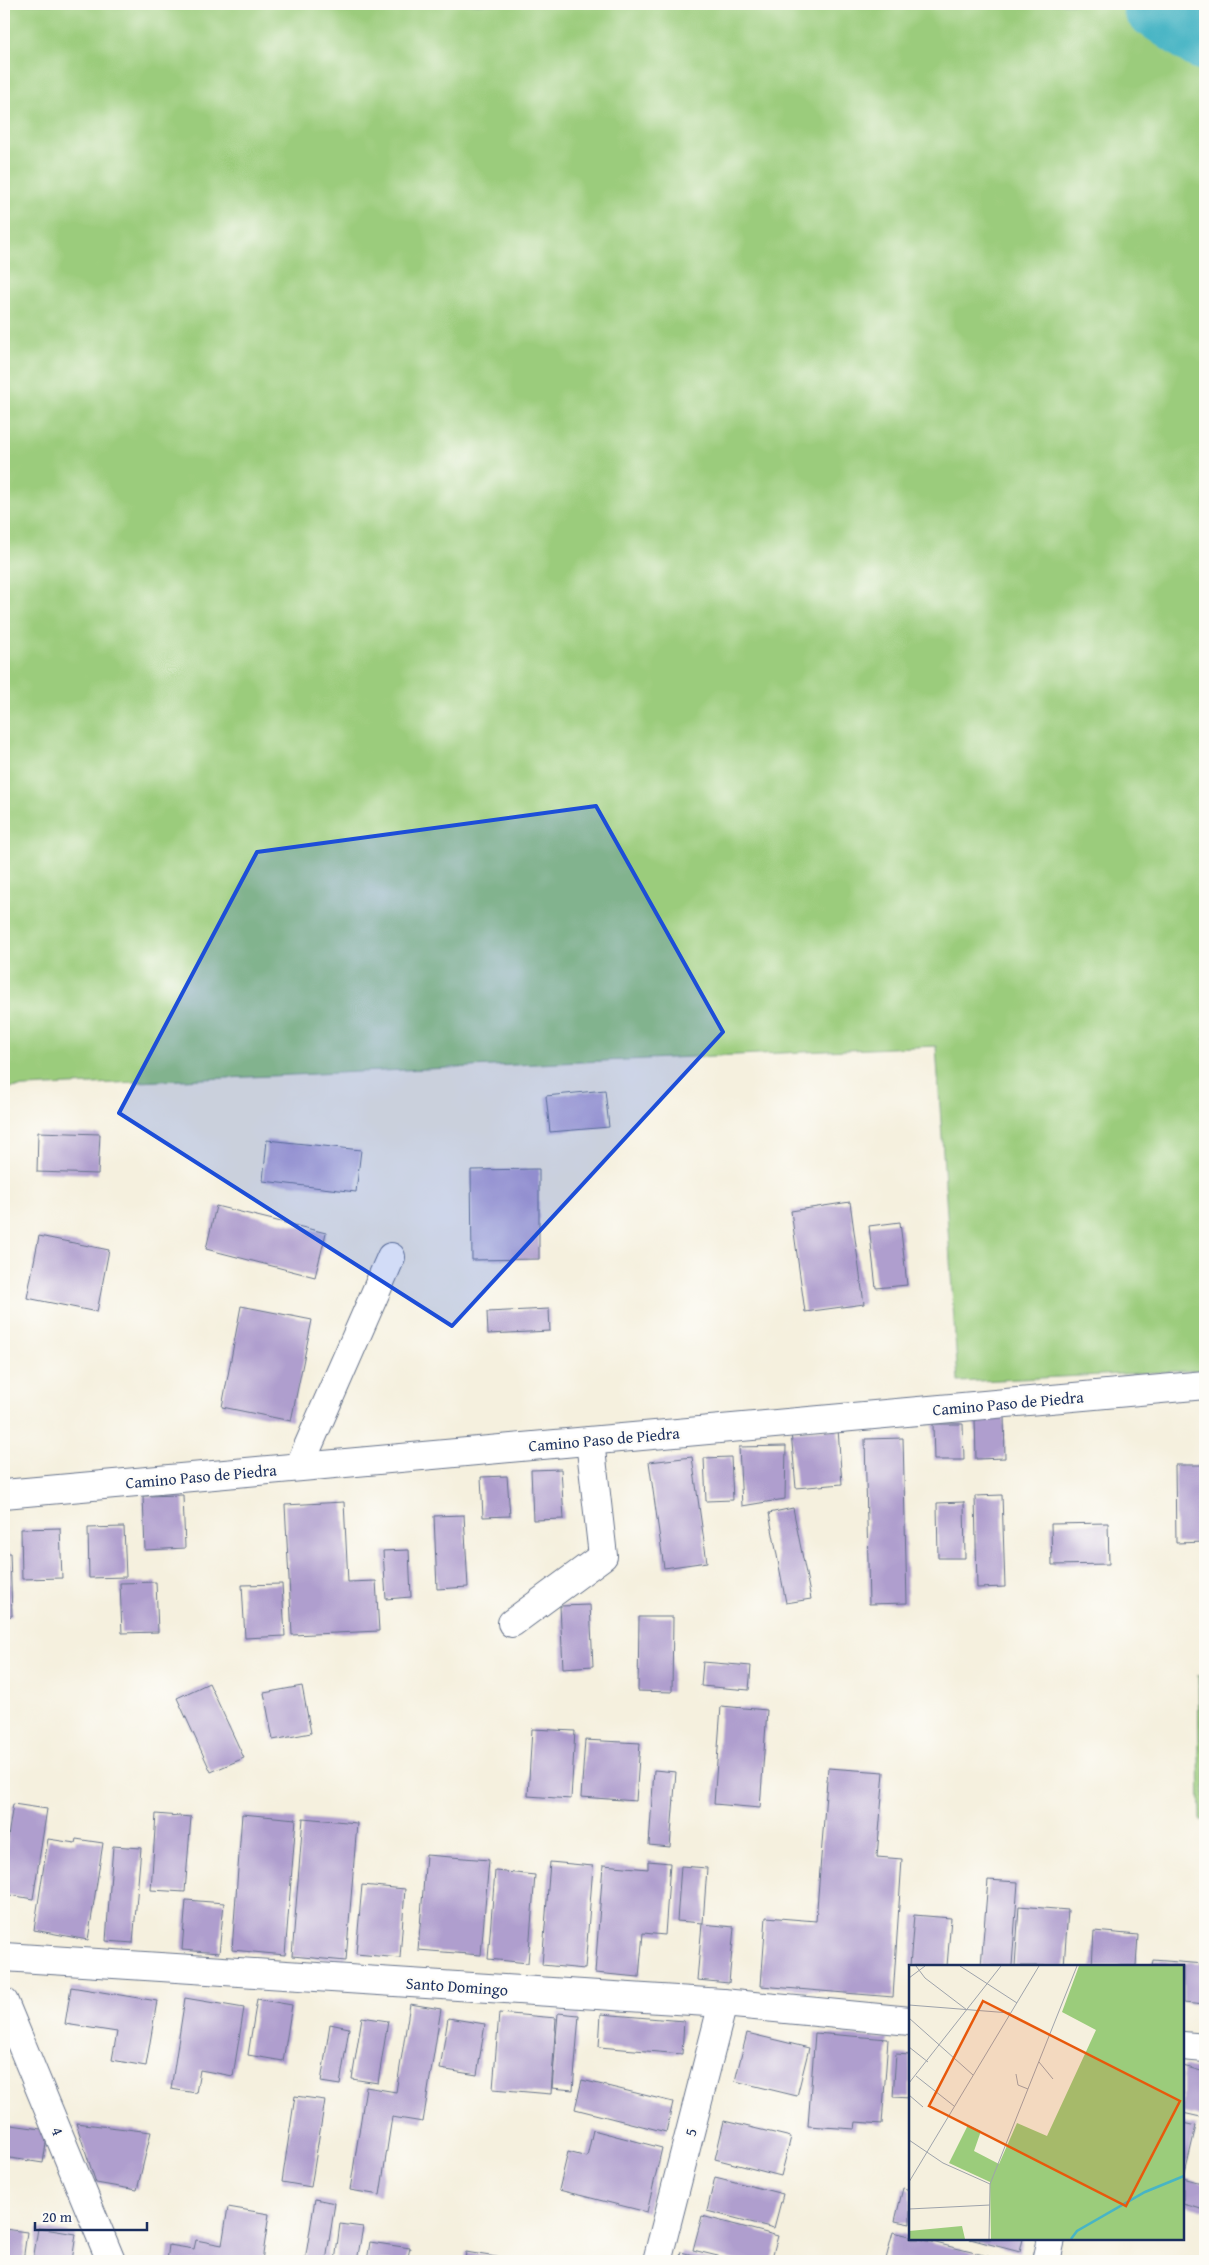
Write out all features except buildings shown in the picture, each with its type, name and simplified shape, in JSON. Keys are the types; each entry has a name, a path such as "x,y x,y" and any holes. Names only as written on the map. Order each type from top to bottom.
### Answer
{"street":[{"path":"299,1467 391,1257"},
{"name":"Camino Paso de Piedra","path":"4,1494 1205,1385"},
{"path":"512,1623 604,1556 590,1441"},
{"name":"Santo Domingo","path":"4,1957 723,2003 909,2021"},
{"name":"4","path":"4,2002 111,2261"},
{"name":"5","path":"657,2261 723,2003"},
{"path":"1184,2046 1205,2048"},
{"path":"1046,2261 1051,2240"}],"highlighted area":[{"path":"596,806 723,1032 452,1326 119,1113 257,852"}],"green space":[{"path":"4,4 1205,4 1205,1370 958,1382 936,1046 4,1088"},
{"path":"1205,1674 1205,1820 1200,1820 1198,1675"}],"waterway":[{"path":"1156,4 1205,37"}]}
